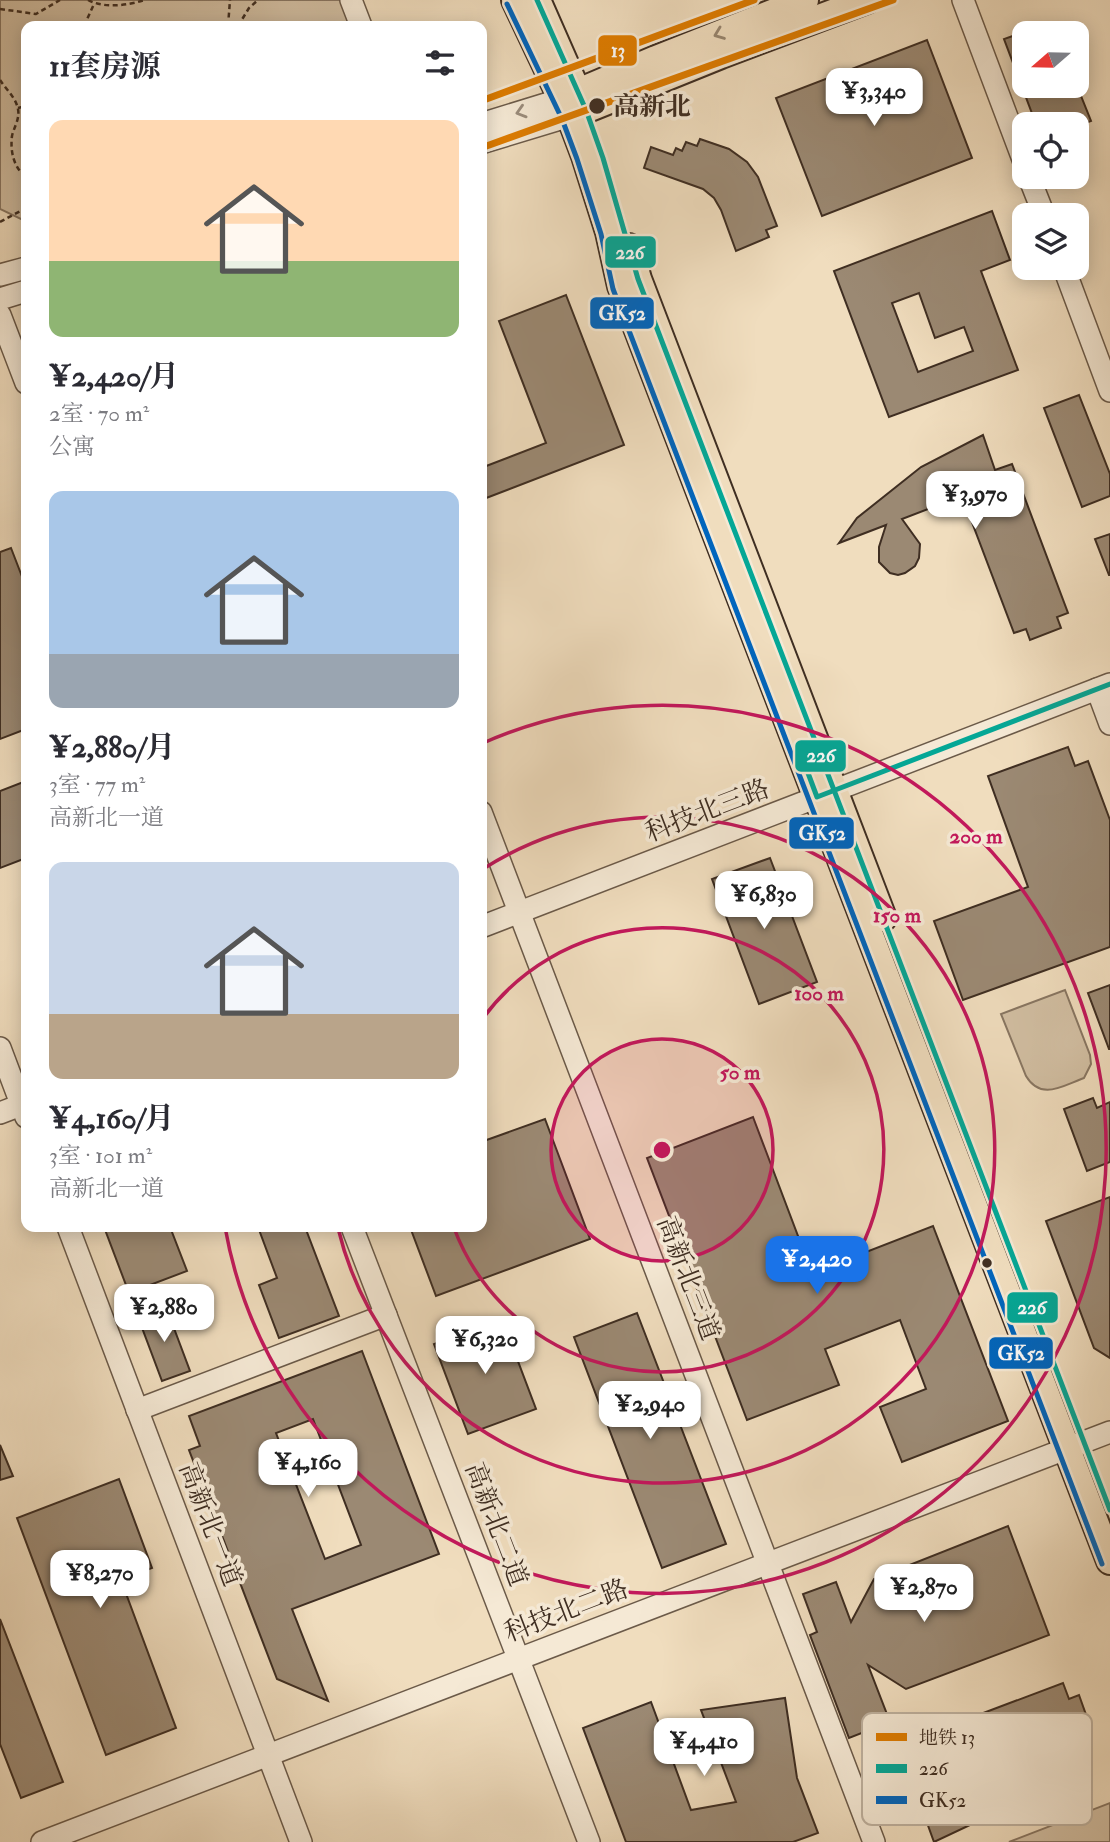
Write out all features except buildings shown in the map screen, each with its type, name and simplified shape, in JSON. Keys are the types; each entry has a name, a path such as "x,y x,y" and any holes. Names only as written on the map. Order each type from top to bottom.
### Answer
{"main road":[{"path":"515,0 574,104"},
{"path":"537,0 574,104 621,286 826,794 1075,1445 1110,1561"},
{"path":"574,104 656,59 805,0"},
{"path":"574,104 721,55 867,0"},
{"path":"1075,1445 1110,1510"}],"street":[{"path":"351,0 359,21"},
{"path":"963,0 1012,130"},
{"path":"487,123 574,104"},
{"path":"487,140 574,104"},
{"path":"0,275 21,269"},
{"path":"1068,280 1110,391"},
{"path":"0,299 21,292"},
{"path":"0,315 21,370"},
{"path":"1103,687 1110,724"},
{"name":"科技北三路","path":"487,925 1103,687"},
{"name":"高新北三道","path":"487,828 862,1811"},
{"path":"0,1048 21,1099"},
{"path":"0,1113 21,1110"},
{"name":"高新北一道","path":"70,1232 301,1842"},
{"name":"高新北二道","path":"354,1232 589,1842"},
{"path":"137,1410 386,1315"},
{"name":"科技北二路","path":"42,1842 1110,1432"},
{"name":"高新北三道","path":"867,1825 874,1842"}],"path":[{"path":"0,9 36,14 60,0"},
{"path":"88,0 118,5 145,0"},
{"path":"228,21 230,0"},
{"path":"241,21 248,8 258,0"},
{"path":"86,21 94,3"},
{"path":"0,80 18,108 18,123 12,135 12,153 21,173"},
{"path":"0,222 21,211"}],"shaded area":[{"path":"0,0 341,0 349,21 21,21 21,219 0,209"},
{"path":"1065,990 1091,1064 1084,1078 1045,1090 1032,1084 1026,1076 1001,1014"},
{"path":"1110,1803 1110,1842 1009,1842 1053,1825 1092,1825 1092,1810"}],"metro line":[{"name":"13","path":"487,99 754,0"},
{"name":"13","path":"487,146 893,0"}],"transit line":[{"name":"226","path":"537,0 586,110 603,158 638,279 1110,1510"},
{"name":"GK52","path":"507,4 562,119 601,234 613,289 1102,1564"},
{"name":"226","path":"808,773 817,797 1110,684"}],"place":[{"name":"高新北","path":"597,106"}]}
